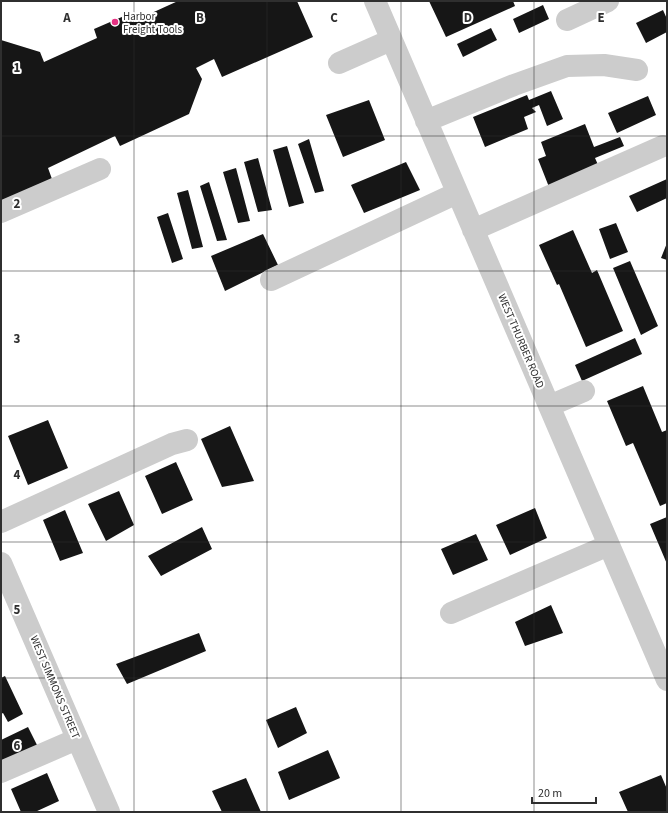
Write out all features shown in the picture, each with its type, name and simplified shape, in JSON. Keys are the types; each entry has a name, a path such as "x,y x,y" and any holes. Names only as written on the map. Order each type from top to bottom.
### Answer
{"street":[{"name":"WEST THURBER ROAD","path":"375,1 667,680"},
{"path":"568,20 608,1"},
{"path":"339,63 391,40"},
{"path":"426,121 514,85 567,66 604,65 637,70"},
{"path":"473,230 663,146"},
{"path":"1,212 100,169"},
{"path":"271,280 457,193"},
{"path":"549,406 584,391"},
{"path":"1,522 172,444 187,440"},
{"path":"451,613 609,545"},
{"name":"WEST SIMMONS STREET","path":"1,563 109,812"},
{"path":"1,772 78,740"}],"building":[{"path":"178,1 297,1 313,37 222,77 214,59 196,68 202,79 189,114 120,146 115,136 48,168 52,179 1,203 1,40 40,52 44,62 97,38 94,29 131,13 134,21"},
{"path":"429,1 513,1 515,6 446,37"},
{"path":"543,5 549,19 519,33 513,19"},
{"path":"663,10 667,19 667,32 646,43 636,23"},
{"path":"491,28 497,40 463,57 457,44"},
{"path":"551,91 563,119 547,126 539,105 532,108 536,112 524,117 528,129 485,147 473,117 527,95 529,100"},
{"path":"648,96 656,115 617,133 608,113"},
{"path":"369,100 385,140 343,157 326,115"},
{"path":"585,124 594,147 620,137 624,146 595,158 599,167 549,187 538,159 546,156 541,142"},
{"path":"309,139 324,191 315,193 298,144"},
{"path":"287,146 304,203 289,207 273,150"},
{"path":"258,158 272,210 258,212 244,162"},
{"path":"406,162 420,190 364,213 351,185"},
{"path":"236,168 250,221 238,223 223,172"},
{"path":"667,179 667,198 637,212 629,196"},
{"path":"209,182 227,240 217,241 200,186"},
{"path":"188,190 203,247 192,249 177,193"},
{"path":"168,213 183,259 172,263 157,217"},
{"path":"616,223 628,252 610,259 599,229"},
{"path":"573,230 592,273 597,270 623,331 586,347 559,284 557,285 539,245"},
{"path":"263,234 278,265 225,291 211,256"},
{"path":"667,243 667,260 661,258"},
{"path":"630,261 658,326 641,335 613,268"},
{"path":"635,338 642,354 582,381 575,365"},
{"path":"643,386 662,432 667,430 667,503 660,506 633,443 626,446 607,401"},
{"path":"48,420 68,468 28,485 8,436"},
{"path":"230,426 254,481 222,487 201,439"},
{"path":"176,462 193,500 162,514 145,476"},
{"path":"119,491 134,525 106,541 88,504"},
{"path":"535,508 547,538 510,555 496,525"},
{"path":"65,510 83,553 60,561 43,520"},
{"path":"667,517 667,564 650,524"},
{"path":"202,527 212,549 161,576 148,556"},
{"path":"476,534 488,560 453,575 441,549"},
{"path":"551,605 563,633 525,646 515,622"},
{"path":"199,633 206,651 127,684 116,664"},
{"path":"5,676 23,714 8,722 3,713 1,714 1,678"},
{"path":"296,707 307,733 278,748 266,720"},
{"path":"28,727 39,749 1,767 1,740"},
{"path":"328,750 340,778 289,800 278,772"},
{"path":"47,773 59,801 35,812 21,812 11,789"},
{"path":"661,775 667,789 667,812 628,812 619,792"},
{"path":"246,778 261,812 222,812 212,791"}],"place":[{"name":"Harbor Freight Tools","path":"115,22"}]}
